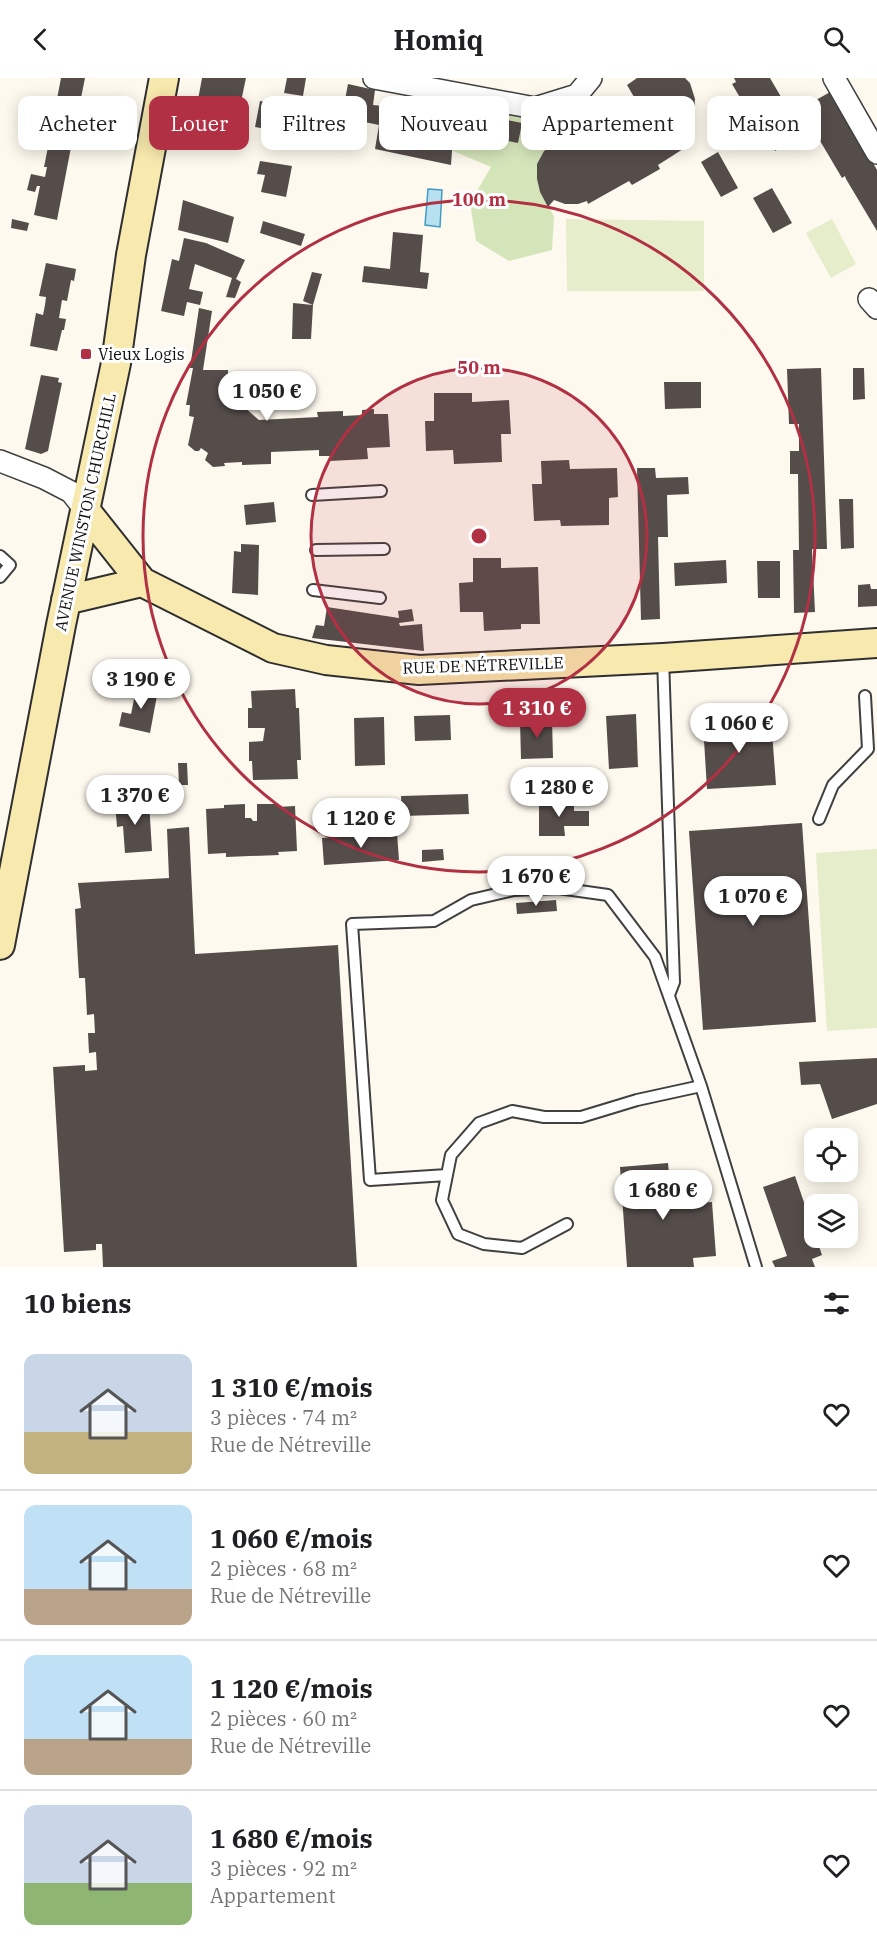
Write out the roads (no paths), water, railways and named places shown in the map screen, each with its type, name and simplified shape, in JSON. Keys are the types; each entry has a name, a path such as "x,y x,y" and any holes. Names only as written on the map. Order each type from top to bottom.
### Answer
{"street":[{"name":"AVENUE WINSTON CHURCHILL","path":"0,945 66,600 116,363 131,255 164,78"},
{"path":"374,78 535,108 577,95 591,78"},
{"path":"834,78 877,153"},
{"path":"0,461 44,478 71,492 85,510"},
{"name":"RUE DE NÉTREVILLE","path":"85,510 142,582 273,648 326,660 419,670 663,658 877,643"},
{"path":"66,600 142,582"}],"lane":[{"path":"312,495 381,491"},
{"path":"316,550 384,549"},
{"path":"0,556 10,565 0,577"},
{"path":"314,590 380,598"},
{"path":"663,658 674,982 669,995"},
{"path":"819,819 833,786 868,748 865,696"},
{"path":"447,1175 370,1180 352,924 435,921 471,900 514,890 558,888 608,895 655,957 701,1086 756,1267"},
{"path":"567,1224 522,1248 484,1244 458,1234 442,1200 451,1155 479,1123 512,1111 544,1117 581,1117 637,1100 701,1086"}],"water":[{"path":"428,189 442,190 440,227 425,225"}],"place":[{"name":"Vieux Logis","path":"86,354"}]}
